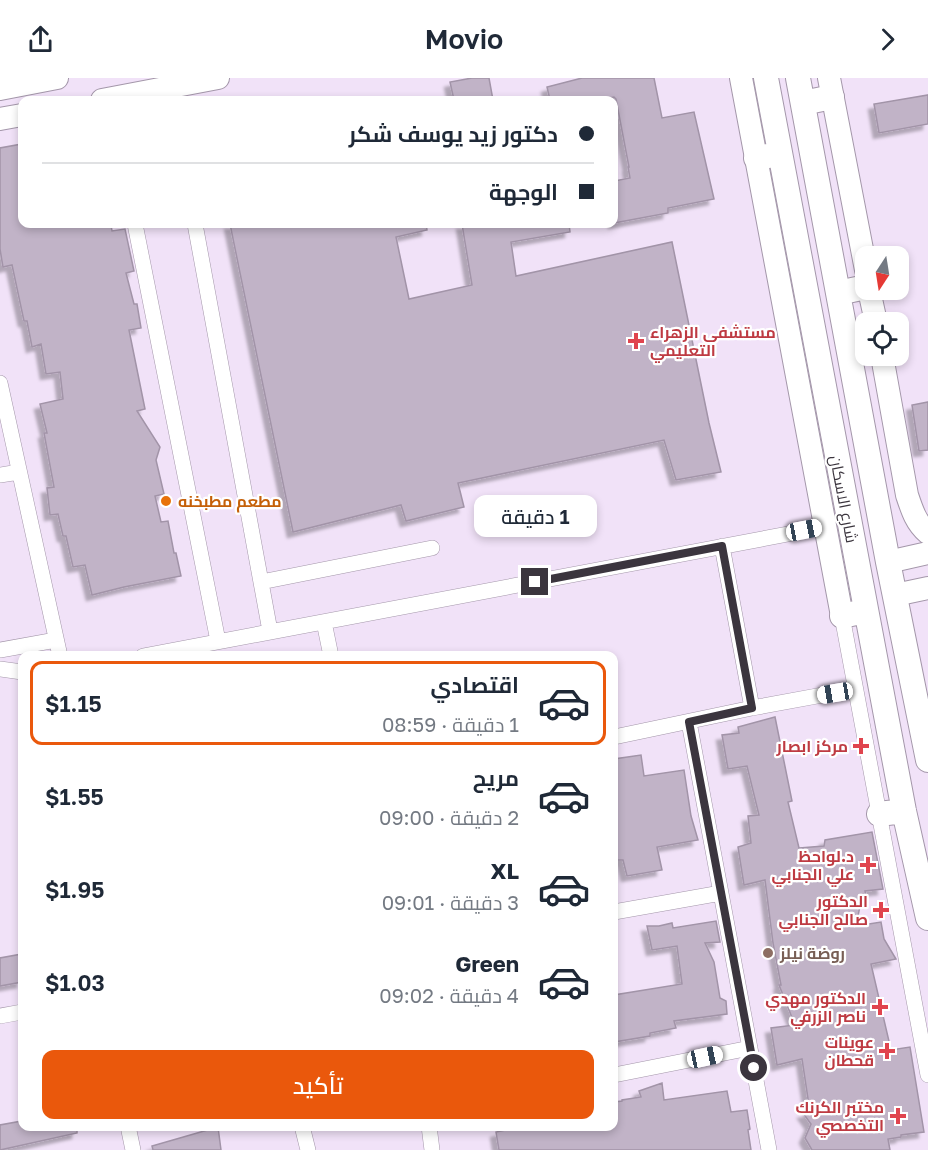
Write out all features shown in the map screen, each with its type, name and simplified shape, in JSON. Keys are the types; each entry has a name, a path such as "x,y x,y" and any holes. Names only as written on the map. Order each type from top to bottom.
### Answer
{"main road":[{"name":"شارع الاسكان","path":"765,78 904,811 928,918"},
{"name":"شارع الاسكان","path":"798,78 888,562 928,760"},
{"path":"803,103 830,87"},
{"path":"756,158 780,154"},
{"path":"838,293 855,289"},
{"path":"842,615 866,611"},
{"path":"879,814 904,811"}],"street":[{"path":"0,89 57,78"},
{"path":"130,96 218,78"},
{"path":"741,78 928,1075"},
{"path":"830,87 861,246"},
{"path":"0,119 18,116"},
{"path":"136,228 218,641"},
{"path":"196,228 270,631"},
{"path":"884,366 907,495 918,523 928,533"},
{"path":"0,382 59,651"},
{"path":"0,475 19,472"},
{"path":"193,651 218,641 825,526"},
{"path":"722,546 752,708"},
{"path":"261,582 432,548"},
{"path":"888,562 928,553"},
{"path":"895,595 928,588"},
{"path":"324,622 330,651"},
{"path":"0,650 56,640"},
{"path":"0,669 18,671"},
{"path":"618,736 855,689"},
{"path":"689,722 769,1150"},
{"path":"618,911 721,893"},
{"path":"0,1016 18,1013"},
{"path":"618,1074 750,1048"},
{"path":"129,1131 133,1150"},
{"path":"303,1131 308,1150"},
{"path":"430,1131 432,1150"}],"building":[{"path":"489,78 492,96 453,96 450,82"},
{"path":"582,78 654,78 662,118 694,112 714,199 668,208 668,213 618,222 618,180 630,178 618,109 618,96 549,96 547,87"},
{"path":"928,95 928,124 879,133 874,104"},
{"path":"18,145 18,228 112,228 112,231 125,229 134,271 126,273 134,304 137,304 141,328 129,330 145,409 137,411 160,447 156,460 164,494 155,496 161,522 168,521 181,576 92,595 85,565 73,567 58,514 50,515 47,488 54,487 44,433 47,433 40,404 63,399 60,372 46,374 41,344 32,347 12,265 3,267 0,249 0,148"},
{"path":"231,228 427,228 427,230 396,237 409,299 472,285 463,228 570,228 570,232 511,242 516,276 672,242 721,472 676,480 664,440 458,483 464,507 406,521 401,505 293,532"},
{"path":"928,402 928,450 919,451 912,405"},
{"path":"775,717 792,801 788,802 799,848 824,846 825,840 872,832 883,889 865,891 866,896 862,896 856,926 881,922 884,939 896,959 871,964 891,1050 910,1047 924,1132 888,1139 890,1150 812,1150 805,1138 811,1124 803,1113 810,1112 802,1059 777,1065 771,1028 795,1025 779,985 781,985 765,880 744,885 738,847 751,843 748,816 759,815 747,766 728,769 722,735 739,733 738,727"},
{"path":"641,755 644,776 684,770 691,816 698,840 657,847 662,870 627,876 623,860 618,860 618,758"},
{"path":"716,921 720,942 705,943 714,962 720,998 726,1001 727,1014 674,1021 676,1028 650,1033 650,1036 618,1041 618,994 682,984 677,946 652,950 647,926 672,923 673,928"},
{"path":"18,955 18,983 0,986 0,958"},
{"path":"662,1083 664,1100 727,1091 731,1112 747,1110 751,1150 499,1150 496,1132 501,1131 618,1131 618,1102 641,1097 639,1091"},
{"path":"18,1122 18,1131 77,1131 77,1133 0,1150 0,1125"},
{"path":"204,1131 219,1131 221,1150 153,1150 152,1146"}],"place":[{"name":"مستشفى الزهراء التعليمي","path":"636,341"},
{"name":"مطعم مطبخنه","path":"166,501"},
{"name":"مركز ابصار","path":"861,746"},
{"name":"د.لواحظ علي الجنابي","path":"868,865"},
{"name":"الدكتور صالح الجنابي","path":"881,910"},
{"name":"روضة نيلز","path":"768,953"},
{"name":"الدكتور مهدي ناصر الزرفي","path":"880,1007"},
{"name":"عوينات قحطان","path":"887,1051"},
{"name":"مختبر الكرنك التخصصي","path":"898,1116"}],"route":[{"path":"535,582 722,546 752,708 689,722 754,1068"}]}
